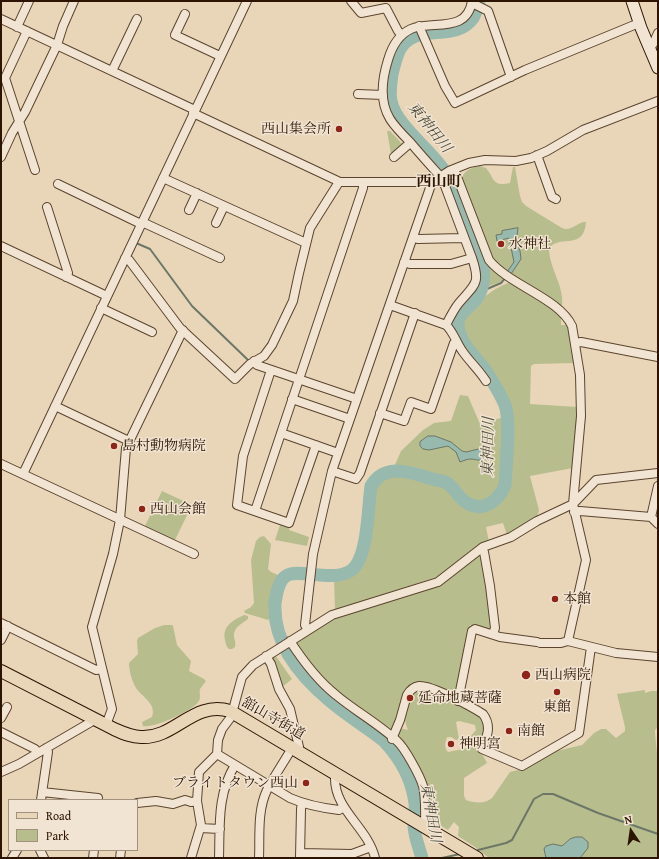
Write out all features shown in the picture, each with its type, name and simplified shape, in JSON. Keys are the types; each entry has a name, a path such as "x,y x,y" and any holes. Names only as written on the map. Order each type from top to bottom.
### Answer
{"main road":[{"name":"舘山寺街道","path":"1,670 106,725 133,737 148,737 168,731 188,718 204,711 224,709 337,774 477,858"}],"street":[{"path":"17,26 29,1"},
{"path":"1,157 12,133 25,112 57,45 63,26 74,1"},
{"path":"23,474 247,1"},
{"path":"351,1 360,13 386,8 398,31 402,35"},
{"path":"632,1 639,23 658,68"},
{"path":"446,325 459,303 475,285 477,274 440,176 389,118 382,95 386,67 391,49 402,35 411,29 455,23 465,16 473,2 488,11 510,77"},
{"path":"185,14 175,35 220,56"},
{"path":"1,19 112,71 339,182 432,182"},
{"path":"112,71 137,19"},
{"path":"420,27 445,86 455,103 510,77 639,23"},
{"path":"27,31 5,78 35,170"},
{"path":"648,45 653,44 658,33"},
{"path":"358,94 382,95"},
{"path":"308,630 305,625 314,546 332,471 432,182 452,170 477,161 516,161 537,156 583,130 658,102"},
{"path":"394,157 410,143"},
{"path":"537,156 552,197 556,199"},
{"path":"452,170 486,254 493,265 564,314 572,326 580,375 581,416 572,504 586,560 568,641"},
{"path":"163,178 306,243"},
{"path":"125,258 129,260 183,330 235,379 254,361 264,356 272,345 293,300 306,243 314,222 339,182"},
{"path":"255,511 363,188 363,182"},
{"path":"58,184 220,258"},
{"path":"189,210 197,193"},
{"path":"216,223 224,206"},
{"path":"47,207 68,273 66,277"},
{"path":"413,237 418,239 464,238"},
{"path":"1,246 107,296"},
{"path":"404,262 410,264 451,264 472,258"},
{"path":"390,305 446,325 451,330 456,342 486,381"},
{"path":"101,308 152,332"},
{"path":"332,471 356,479 360,473 415,313"},
{"path":"106,725 112,709 101,669 92,627 112,561 120,520 126,448 183,330"},
{"path":"380,413 404,421 411,402 431,409 454,343 456,342"},
{"path":"575,343 581,342 658,357"},
{"path":"254,361 257,365 357,399"},
{"path":"271,370 243,456 237,505 289,523 316,445"},
{"path":"292,399 350,419"},
{"path":"55,406 129,441"},
{"path":"281,433 338,453"},
{"path":"1,464 194,554"},
{"path":"191,858 201,822 197,801 199,772 216,754 220,735 233,713 242,677 248,668 332,615 438,582 481,548 511,537 537,521 572,504 596,480 658,473"},
{"path":"651,517 658,486"},
{"path":"574,512 580,511 651,517 658,524"},
{"path":"481,548 484,552 490,586 495,628 493,634"},
{"path":"1,640 4,624 96,670 101,669"},
{"path":"458,701 472,630 475,629 500,637 538,642 561,643 568,641 616,653 658,657"},
{"path":"288,642 326,686 398,742 420,779 424,795 418,822"},
{"path":"392,738 400,720 407,695 413,688 423,686 447,695 478,711 487,719 489,730 482,749 522,766 579,733 591,647"},
{"path":"259,858 260,816 264,799 270,786 294,749 299,747 290,709 279,689 271,664 266,656"},
{"path":"1,718 7,707"},
{"path":"1,772 91,722 93,718"},
{"path":"1,732 35,749 37,753"},
{"path":"46,748 48,752 41,796 98,799"},
{"path":"216,754 290,798 302,803 339,810 344,807"},
{"path":"219,858 220,810 222,794 234,765"},
{"path":"337,774 335,779 336,790 344,807 365,835 375,858"},
{"path":"138,803 156,800 173,804 184,800 191,802 197,801"},
{"path":"302,803 300,856 352,854 371,847"},
{"path":"200,828 220,829"}],"green space":[{"path":"387,131 390,131 404,146 395,153 391,154"},
{"path":"480,166 486,168 495,181 500,184 510,183 513,167 515,167 522,202 562,228 569,229 580,223 586,222 584,231 577,239 560,242 549,248 551,263 561,292 562,306 500,267 492,258 462,181 465,173"},
{"path":"484,260 491,268 504,277 500,282 484,288 486,274"},
{"path":"508,283 514,284 557,312 561,317 561,325 567,325 569,328 575,363 534,364 531,366 530,404 578,407 573,468 530,476 539,510 537,518 507,535 503,523 486,527 489,542 440,576 335,610 334,578 350,575 355,572 360,565 367,544 374,487 385,476 398,474 405,475 441,484 448,488 462,503 470,508 476,509 493,506 502,499 505,494 509,476 511,440 509,406 495,379 473,350 464,335 462,321 469,310 483,298 499,287"},
{"path":"460,395 468,396 480,424 504,417 502,484 496,495 486,502 473,502 468,499 456,486 444,478 394,467 401,451 423,430 434,423 451,421"},
{"path":"162,491 192,505 174,542 144,528"},
{"path":"281,522 290,525 289,530 309,537 307,546 275,540"},
{"path":"264,536 271,544 268,569 278,575 272,600 271,617 268,620 245,613 244,611 251,607 254,603 251,560 256,541 260,537"},
{"path":"480,553 482,554 492,629 490,630 470,625 457,698 412,686 391,735 327,685 294,643 334,619 435,587"},
{"path":"244,615 248,616 248,619 236,628 234,634 235,647 229,649 225,640 225,631 232,621"},
{"path":"164,625 173,626 177,645 191,661 189,671 206,681 200,689 200,698 196,705 182,714 164,722 155,725 143,726 142,722 152,717 153,712 151,704 136,688 130,673 129,663 138,654 138,638 155,628"},
{"path":"275,655 292,679 281,688 272,657"},
{"path":"414,690 427,690 477,713 486,725 480,750 487,763 464,778 464,796 466,800 479,802 492,798 510,772 522,769 556,751 582,745 594,733 601,729 606,729 616,738 625,731 617,694 645,690 645,693 658,691 658,727 655,730 655,733 658,764 658,858 489,858 458,836 459,827 454,822 448,830 428,818 419,770 397,734 399,728 408,730 405,720 405,709","holes":["459,721 475,725 476,730 470,737 471,746 448,752 445,745 447,737 451,737 456,740 459,739 456,722"]}],"water":[{"path":"518,228 516,240 521,259 511,274 507,272 514,262 509,238 497,241 496,235 502,234 502,231"},
{"path":"428,436 435,436 451,442 462,451 466,452 483,448 486,456 481,460 469,459 460,462 456,452 448,446 429,450 423,449 420,446 420,442"},
{"path":"582,837 588,842 588,848 580,858 546,858 544,849 546,846 553,844 562,846 570,839"}],"waterway":[{"name":"東神田川","path":"422,858 414,829 414,794 405,770 396,755 384,741 350,717 319,692 299,670 284,646 279,633 275,604 279,585 286,576 300,573 328,576 338,575 347,573 354,568 359,561 365,541 371,486 382,474 403,471 445,482 450,485 464,501 473,506 479,507 485,506 495,500 505,485 508,432 507,412 505,405 486,371 464,343 458,324 460,316 474,301 481,290 483,265 463,210 449,178 435,159 400,120 394,111 390,94 395,62 399,51 406,42 414,36 446,32 465,26 473,18 479,1"},
{"path":"136,243 150,249 192,306 248,360"},
{"path":"480,292 501,283 506,277"},
{"path":"478,850 512,840 534,799 543,794 553,794 598,813 658,834"},
{"path":"442,858 460,854"}],"place":[{"name":"西山集会所","path":"339,129"},
{"name":"水神社","path":"501,244"},
{"name":"島村動物病院","path":"114,446"},
{"name":"西山会館","path":"142,509"},
{"name":"本館","path":"555,599"},
{"name":"西山病院","path":"526,675"},
{"name":"東館","path":"557,692"},
{"name":"延命地蔵菩薩","path":"410,698"},
{"name":"南館","path":"509,731"},
{"name":"神明宮","path":"451,744"},
{"name":"ブライトタウン西山","path":"306,783"}],"district":[{"name":"西山町","path":"439,182"}]}
